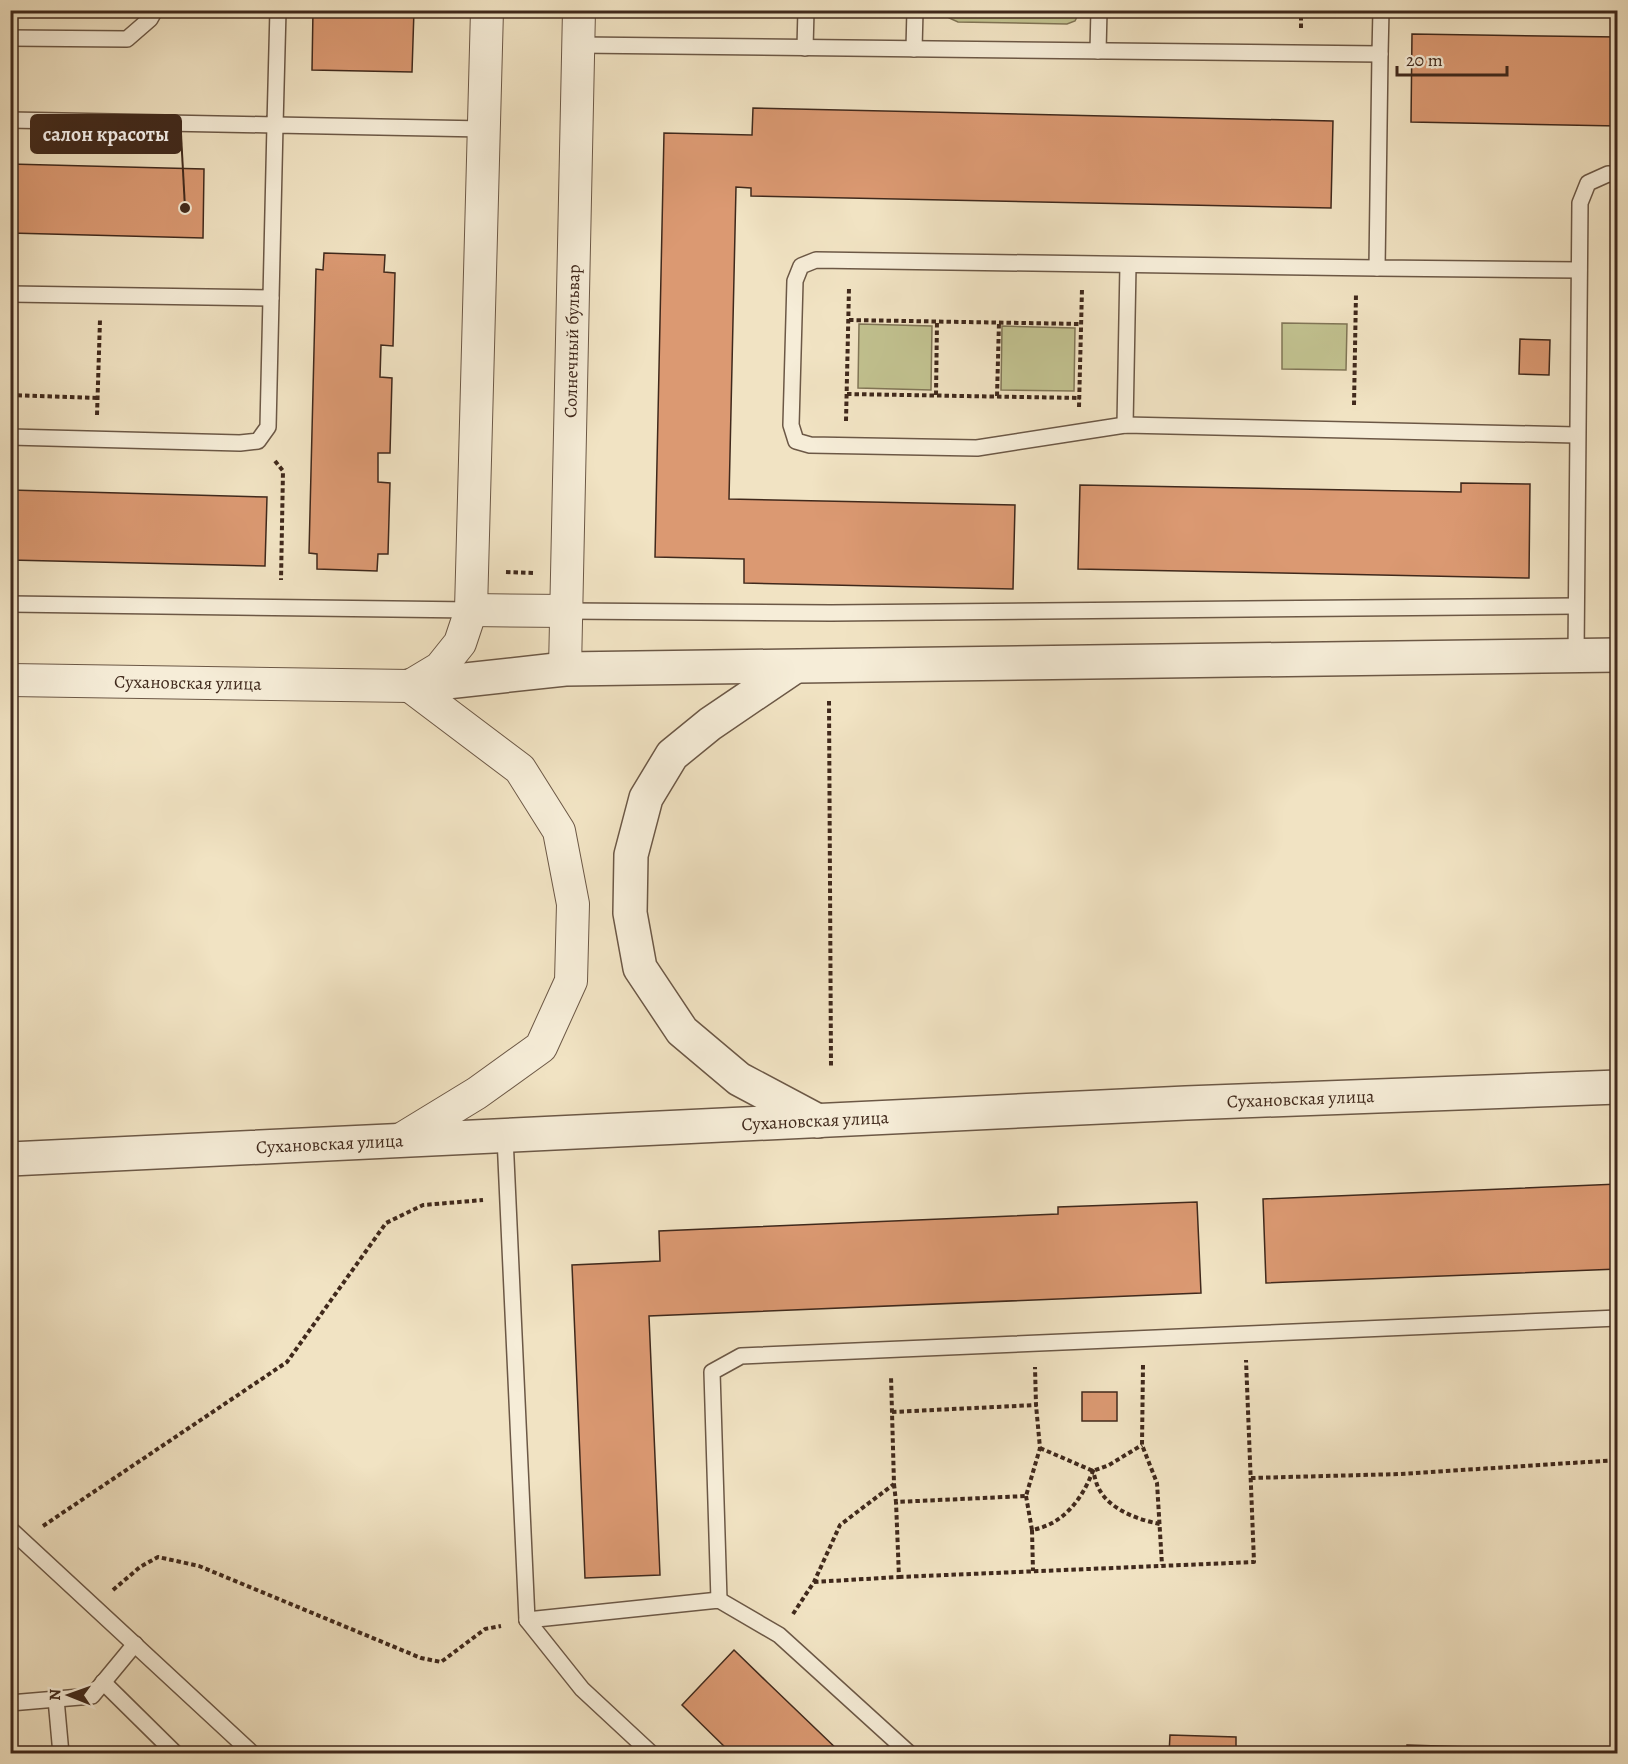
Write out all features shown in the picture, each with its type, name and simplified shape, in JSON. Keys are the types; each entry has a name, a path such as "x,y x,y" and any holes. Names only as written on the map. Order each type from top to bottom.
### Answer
{"street":[{"path":"410,686 440,668 460,643 471,610 487,10"},
{"name":"Солнечный бульвар","path":"565,669 579,10"},
{"path":"471,610 568,611"},
{"path":"410,686 565,669 1617,655"},
{"path":"794,667 710,724 672,755 645,798 631,855 630,913 639,968 682,1031 739,1079 819,1121"},
{"name":"Сухановская улица","path":"10,680 410,686"},
{"path":"400,1140 477,1093 541,1047 571,981 573,904 559,831 520,769 410,686"},
{"name":"Сухановская улица","path":"10,1160 1186,1103 1617,1087"}],"lane":[{"path":"10,38 121,40 134,35 150,19 155,10"},
{"path":"10,437 240,443 258,441 268,427 278,10"},
{"path":"805,48 806,10"},
{"path":"914,49 915,10"},
{"path":"1098,51 1099,10"},
{"path":"1377,268 1381,10"},
{"path":"579,45 1380,54"},
{"path":"10,120 484,129"},
{"path":"1576,655 1576,435 1580,203 1588,183 1608,174 1617,175"},
{"path":"1576,435 1125,425 977,448 810,445 796,441 791,425 795,281 801,266 816,260 1579,270"},
{"path":"1125,425 1128,265"},
{"path":"10,294 271,298"},
{"path":"10,604 471,610"},
{"path":"568,611 831,613 1575,606"},
{"path":"505,1137 527,1620 582,1689 652,1754"},
{"path":"719,1600 712,1372 741,1356 1617,1318"},
{"path":"10,1529 253,1754"},
{"path":"527,1620 719,1600 779,1635 910,1754"},
{"path":"10,1703 92,1696 135,1644"},
{"path":"104,1682 176,1754"},
{"path":"56,1699 62,1754"}],"path":[{"path":"846,446 850,261"},
{"path":"1079,432 1083,264"},
{"path":"1353,430 1357,267"},
{"path":"96,439 100,295"},
{"path":"849,320 1081,324"},
{"path":"936,395 937,321"},
{"path":"997,396 999,322"},
{"path":"847,394 1080,398"},
{"path":"10,395 98,398"},
{"path":"258,441 283,471 281,580"},
{"path":"497,572 544,573"},
{"path":"828,667 831,1066"},
{"path":"23,1540 287,1362 386,1223 423,1205 507,1198"},
{"path":"814,1582 1254,1562 1245,1334"},
{"path":"1143,1338 1142,1445 1157,1483 1162,1565"},
{"path":"1033,1571 1032,1530 1026,1496 1040,1448 1036,1405 1035,1343"},
{"path":"890,1349 899,1577"},
{"path":"892,1412 1036,1405"},
{"path":"1040,1448 1093,1471 1109,1465 1142,1445"},
{"path":"1251,1478 1400,1474 1617,1460"},
{"path":"1093,1471 1100,1491 1111,1503 1138,1519 1160,1524"},
{"path":"1032,1530 1046,1527 1060,1519 1086,1489 1093,1471"},
{"path":"779,1635 814,1582 840,1524 894,1484"},
{"path":"896,1502 1026,1496"},
{"path":"94,1606 140,1567 158,1557 199,1566 421,1658 441,1662 485,1629 527,1620"},
{"path":"10,1737 12,1754"}],"green space":[{"path":"1080,10 1075,21 1067,24 958,22 949,18 946,11"},
{"path":"1282,323 1347,324 1346,370 1282,369"},
{"path":"859,324 932,326 931,390 858,388"},
{"path":"1002,326 1075,328 1074,391 1001,390"}],"building":[{"path":"313,10 414,10 412,72 312,70"},
{"path":"1412,34 1618,37 1618,126 1411,122"},
{"path":"753,108 1333,121 1331,208 751,196 751,188 736,187 729,499 1015,505 1013,589 744,583 744,559 655,557 664,133 752,135"},
{"path":"10,164 204,169 203,238 10,233"},
{"path":"324,253 385,255 384,272 395,273 393,346 381,345 380,377 392,378 390,453 378,453 378,482 390,483 388,554 378,554 377,571 317,569 317,554 309,553 316,269 323,270"},
{"path":"1520,339 1550,340 1549,375 1519,374"},
{"path":"1461,483 1530,484 1529,578 1078,569 1080,485 1461,492"},
{"path":"10,490 267,497 265,566 10,560"},
{"path":"1618,1184 1618,1269 1266,1283 1263,1199"},
{"path":"1197,1202 1201,1293 649,1316 660,1575 585,1578 572,1265 660,1261 659,1231 1058,1214 1058,1207"},
{"path":"1082,1392 1117,1392 1117,1421 1082,1421"},
{"path":"734,1650 842,1754 732,1754 682,1705"},
{"path":"1170,1735 1236,1737 1236,1754 1169,1754"},
{"path":"1407,1745 1470,1747 1470,1754 1407,1754"}],"place":[{"name":"салон красоты","path":"185,208"}]}
